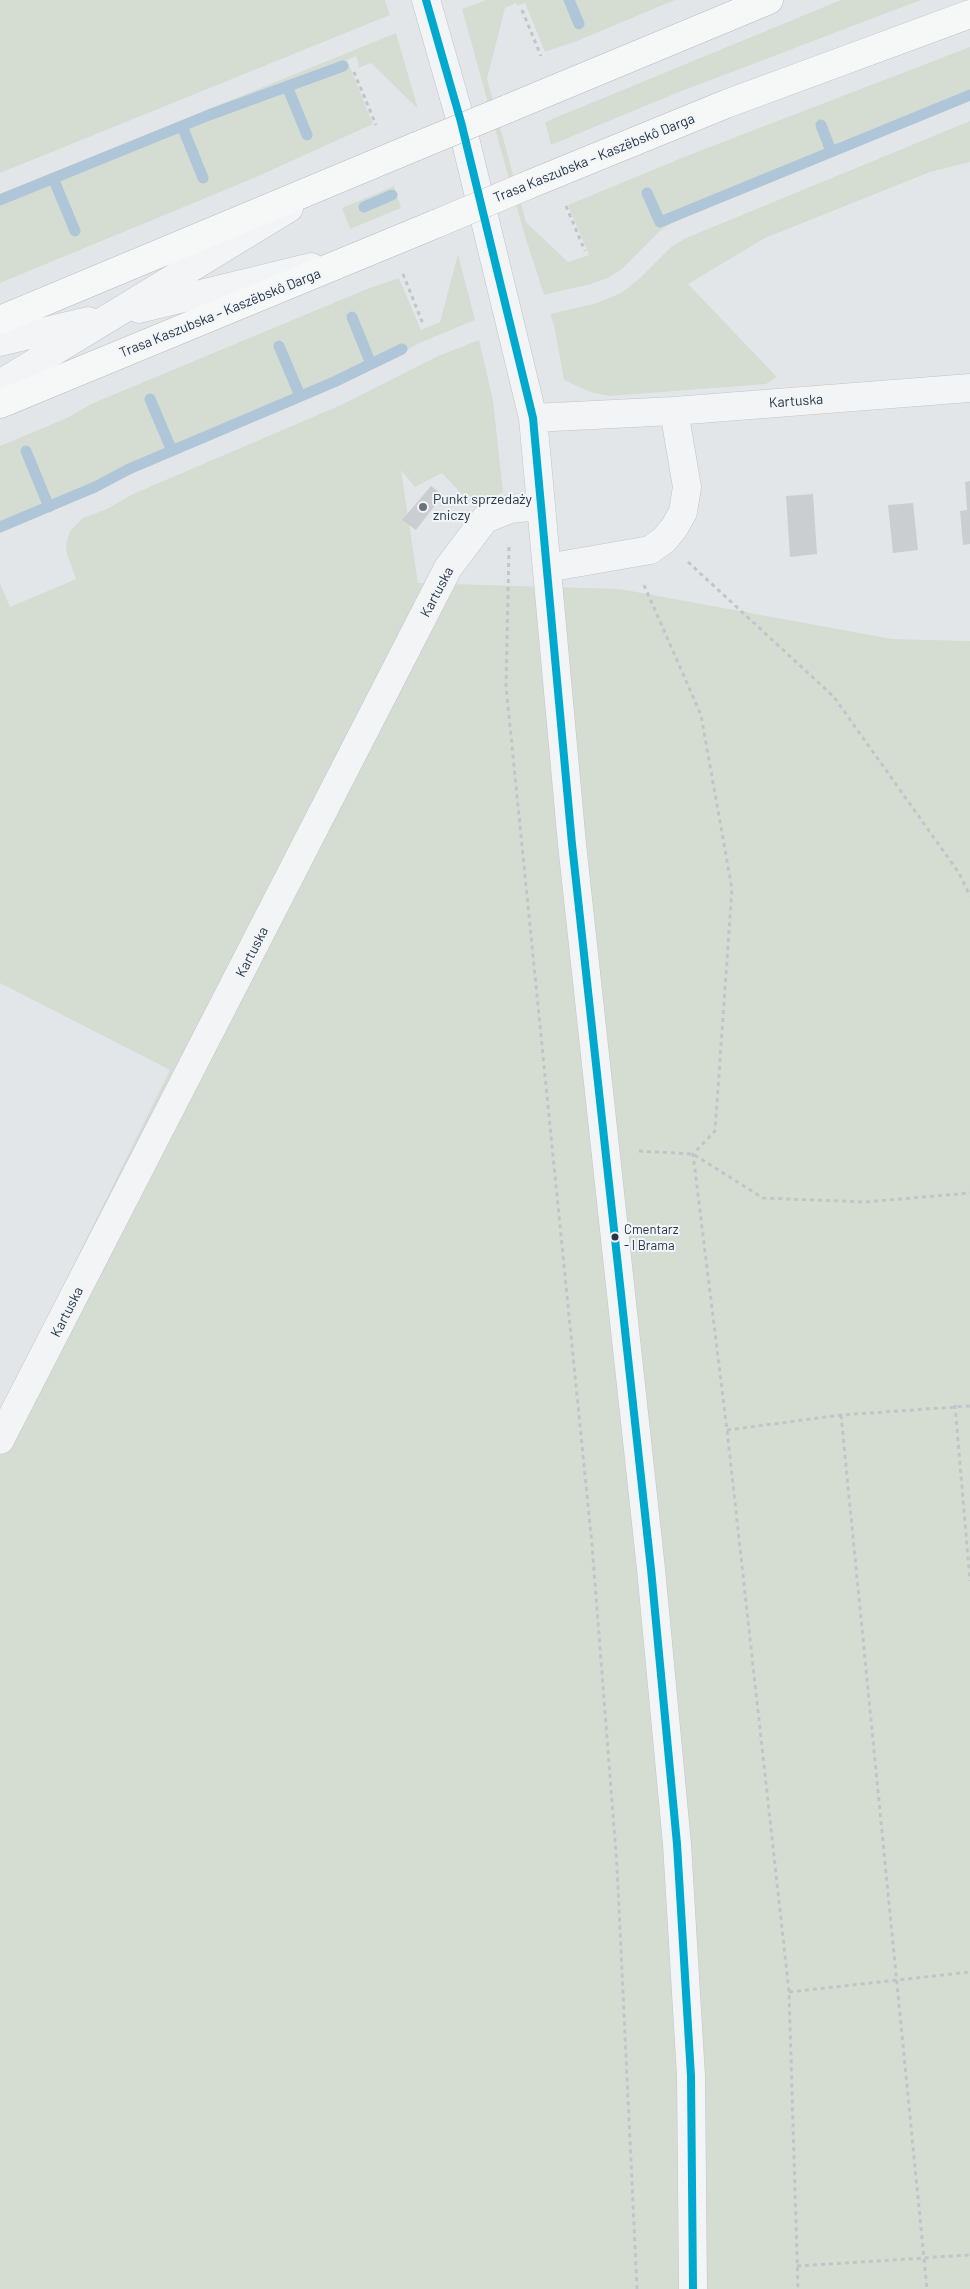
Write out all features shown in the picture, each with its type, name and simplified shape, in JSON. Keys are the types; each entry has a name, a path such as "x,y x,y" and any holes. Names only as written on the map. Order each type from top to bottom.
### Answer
{"highway":[{"path":"0,320 770,0"},
{"name":"Trasa Kaszubska – Kaszëbskô Darga","path":"0,404 726,104 970,14"}],"street":[{"path":"426,0 461,122 533,418 572,844 650,1559 677,1844 691,2076 692,2289"},
{"path":"0,384 331,182"},
{"path":"0,342 361,255"},
{"name":"Kartuska","path":"533,418 674,410 970,388"},
{"path":"547,568 631,555 650,550 664,540 683,512 686,487 674,410"},
{"name":"Kartuska","path":"0,1440 448,568 485,519 510,509 540,506"}],"path":[{"path":"522,10 541,56"},
{"path":"354,72 376,125"},
{"path":"566,206 585,251"},
{"path":"403,274 423,324"},
{"path":"510,509 506,686 592,1546 617,1866 638,2289"},
{"path":"664,540 834,697 959,873 970,896"},
{"path":"631,555 701,715 732,889 715,1131 693,1154"},
{"path":"606,1149 693,1154 763,1198 865,1202 970,1193"},
{"path":"693,1154 727,1430 789,1992 798,2289"},
{"path":"727,1430 841,1415 955,1405 970,1406"},
{"path":"955,1405 970,1581"},
{"path":"841,1415 927,2289"},
{"path":"789,1992 970,1972"},
{"path":"797,2266 970,2255"}],"shaded area":[{"path":"0,0 385,0 390,15 0,173"},
{"path":"486,0 675,0 577,41 545,52 525,3 517,6 516,3 505,8 487,79 526,222 568,262 589,255 568,205 689,155 970,47 970,100 675,221 661,230 622,269 608,278 544,295 524,233 462,9"},
{"path":"841,0 921,0 674,94 551,145 545,122"},
{"path":"396,33 418,109 371,63 358,68 356,56 347,60 373,124 254,178 0,283 0,194"},
{"path":"970,121 970,162 930,172 765,238 688,284 777,377 766,384 610,396 590,392 564,380 554,325 550,314 597,303 621,293 639,279 671,247 686,238"},
{"path":"394,186 401,208 350,229 342,208"},
{"path":"458,254 475,320 422,342 331,389 139,470 96,492 0,533 0,446 67,418 91,404 367,289 399,278 421,330 440,322"},
{"path":"479,340 493,400 503,492 474,507 442,473 415,487 401,470 418,583 620,589 892,639 970,641 970,2289 0,2289 0,1413 170,1070 0,983 0,583 10,607 76,579 67,554 66,544 70,531 83,518 107,509 133,494 341,405 438,356"}],"building":[{"path":"970,481 970,544 963,545 960,511 967,510 965,482"},
{"name":"Punkt sprzedaży zniczy","path":"431,486 443,495 416,530 402,520"},
{"path":"813,494 817,554 790,557 786,496"},
{"path":"913,503 918,550 893,553 888,505"}],"waterway":[{"path":"569,0 579,24"},
{"path":"0,200 209,115 343,66"},
{"path":"287,86 307,135"},
{"path":"647,193 660,222 970,95"},
{"path":"821,125 831,151"},
{"path":"182,126 203,178"},
{"path":"53,178 75,231"},
{"path":"364,207 392,195"},
{"path":"352,317 371,364"},
{"path":"279,346 300,396"},
{"path":"0,527 95,487 129,469 334,382 402,349"},
{"path":"150,399 172,451"},
{"path":"26,451 49,507"}],"transit line":[{"path":"426,0 461,122 533,418 572,844 651,1569 677,1844 691,2076 693,2289"}],"place":[{"name":"Punkt sprzedaży zniczy","path":"423,507"},
{"name":"Cmentarz - I Brama","path":"615,1237"}]}
